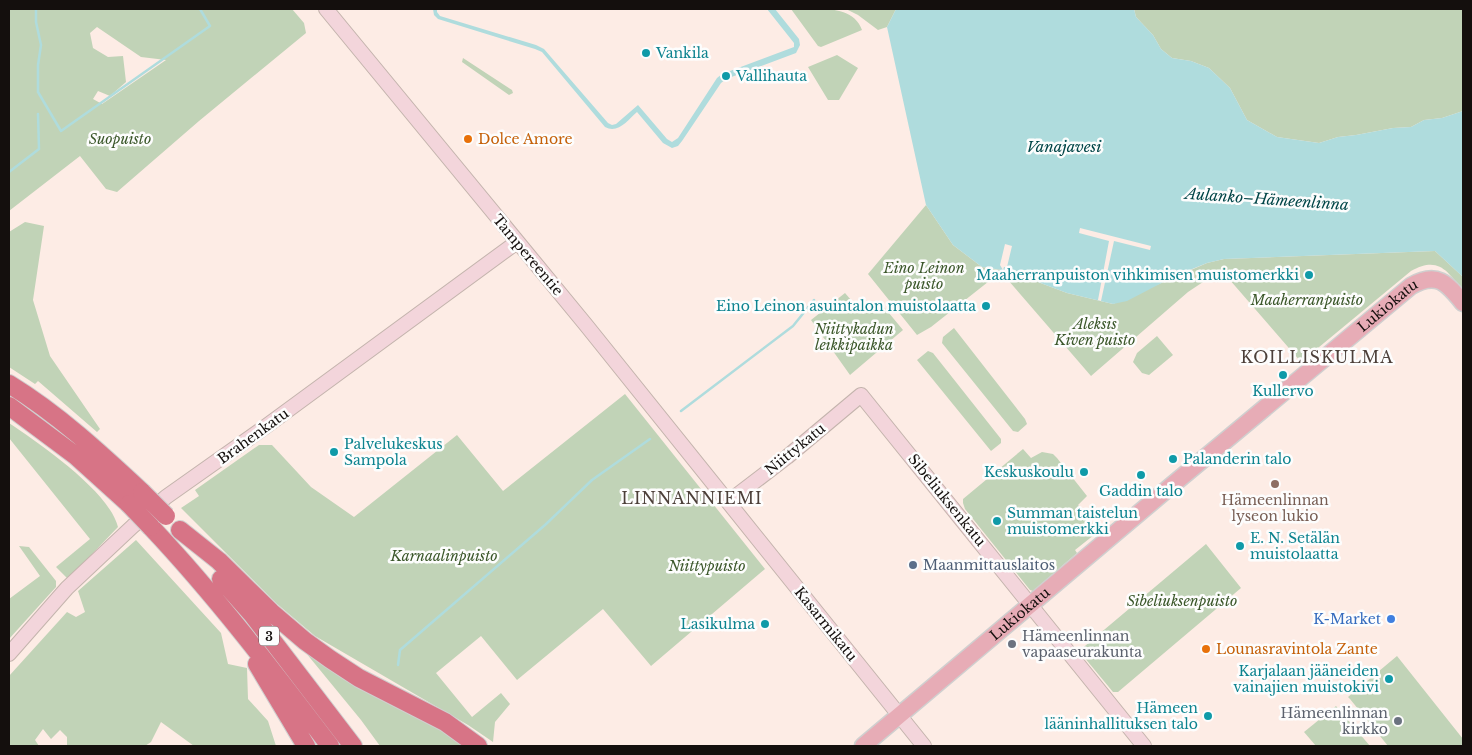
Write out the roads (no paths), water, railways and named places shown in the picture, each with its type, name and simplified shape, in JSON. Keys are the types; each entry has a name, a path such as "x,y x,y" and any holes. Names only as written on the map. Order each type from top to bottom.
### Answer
{"highway":[{"name":"3","path":"9,384 33,399 89,444 142,492 180,530 252,614 353,746"},
{"name":"3","path":"9,406 76,456 129,504 186,564 244,633 330,746"},
{"path":"180,530 219,561 278,618 330,659 359,678 445,722 478,746"},
{"path":"244,633 260,671 306,746"}],"main road":[{"name":"Tampereentie","path":"326,9 586,325 728,502"},
{"name":"Brahenkatu","path":"9,654 67,588 166,497 258,433 517,242"},
{"name":"Lukiokatu","path":"863,746 1411,286 1420,281 1434,279 1448,285 1463,303"},
{"name":"Niittykatu","path":"728,502 787,457 861,395"},
{"name":"Sibeliuksenkatu","path":"861,395 1144,746"},
{"name":"Kasarmikatu","path":"728,502 924,746"}],"water":[{"name":"Vallihauta","path":"433,9 437,9 440,16 544,49 608,123 616,124 638,105 667,139 672,142 678,138 717,78 722,74 794,47 794,43 767,9 775,9 799,39 800,45 796,53 726,79 721,83 682,141 678,146 672,148 663,143 637,112 626,122 614,129 605,127 542,52 438,19 434,15"},
{"name":"Vanajavesi","path":"896,9 1134,9 1136,17 1153,35 1161,49 1172,58 1191,61 1209,68 1230,88 1247,120 1277,137 1319,143 1338,137 1411,127 1424,120 1442,118 1463,111 1463,277 1435,251 1224,259 1207,263 1175,276 1127,301 1113,304 1067,293 1009,271 982,267 953,245 926,205 887,27"}],"waterway":[{"path":"36,9 36,22 41,45 38,65 38,92"},
{"path":"38,92 61,131 210,26 200,9"},
{"path":"9,172 39,149 38,114"},
{"path":"681,411 793,326 814,300"},
{"path":"398,665 400,650 545,525 592,480 650,439"}],"place":[{"name":"Vankila","path":"646,53"},
{"name":"Vallihauta","path":"726,76"},
{"name":"Dolce Amore","path":"468,139"},
{"name":"Maaherranpuiston vihkimisen muistomerkki","path":"1309,275"},
{"name":"Eino Leinon asuintalon muistolaatta","path":"986,306"},
{"name":"Kullervo","path":"1283,375"},
{"name":"Palvelukeskus Sampola","path":"334,452"},
{"name":"Palanderin talo","path":"1173,459"},
{"name":"Keskuskoulu","path":"1084,472"},
{"name":"Gaddin talo","path":"1141,475"},
{"name":"Hämeenlinnan lyseon lukio","path":"1275,484"},
{"name":"Summan taistelun muistomerkki","path":"997,521"},
{"name":"E. N. Setälän muistolaatta","path":"1240,546"},
{"name":"Maanmittauslaitos","path":"913,565"},
{"name":"K-Market","path":"1391,619"},
{"name":"Lasikulma","path":"765,624"},
{"name":"Hämeenlinnan vapaaseurakunta","path":"1012,644"},
{"name":"Lounasravintola Zante","path":"1206,649"},
{"name":"Karjalaan jääneiden vainajien muistokivi","path":"1389,679"},
{"name":"Hämeen lääninhallituksen talo","path":"1208,716"},
{"name":"Hämeenlinnan kirkko","path":"1398,721"}],"district":[{"name":"KOILLISKULMA","path":"1317,357"},
{"name":"LINNANNIEMI","path":"692,498"}],"park label":[{"name":"Suopuisto","path":"120,139"},
{"name":"Eino Leinon puisto","path":"924,276"},
{"name":"Maaherranpuisto","path":"1307,300"},
{"name":"Aleksis Kiven puisto","path":"1095,332"},
{"name":"Niittykadun leikkipaikka","path":"854,338"},
{"name":"Karnaalinpuisto","path":"444,556"},
{"name":"Niittypuisto","path":"707,566"},
{"name":"Sibeliuksenpuisto","path":"1182,601"}],"water label":[{"name":"Aulanko–Hämeenlinna","path":"1267,199"}]}
